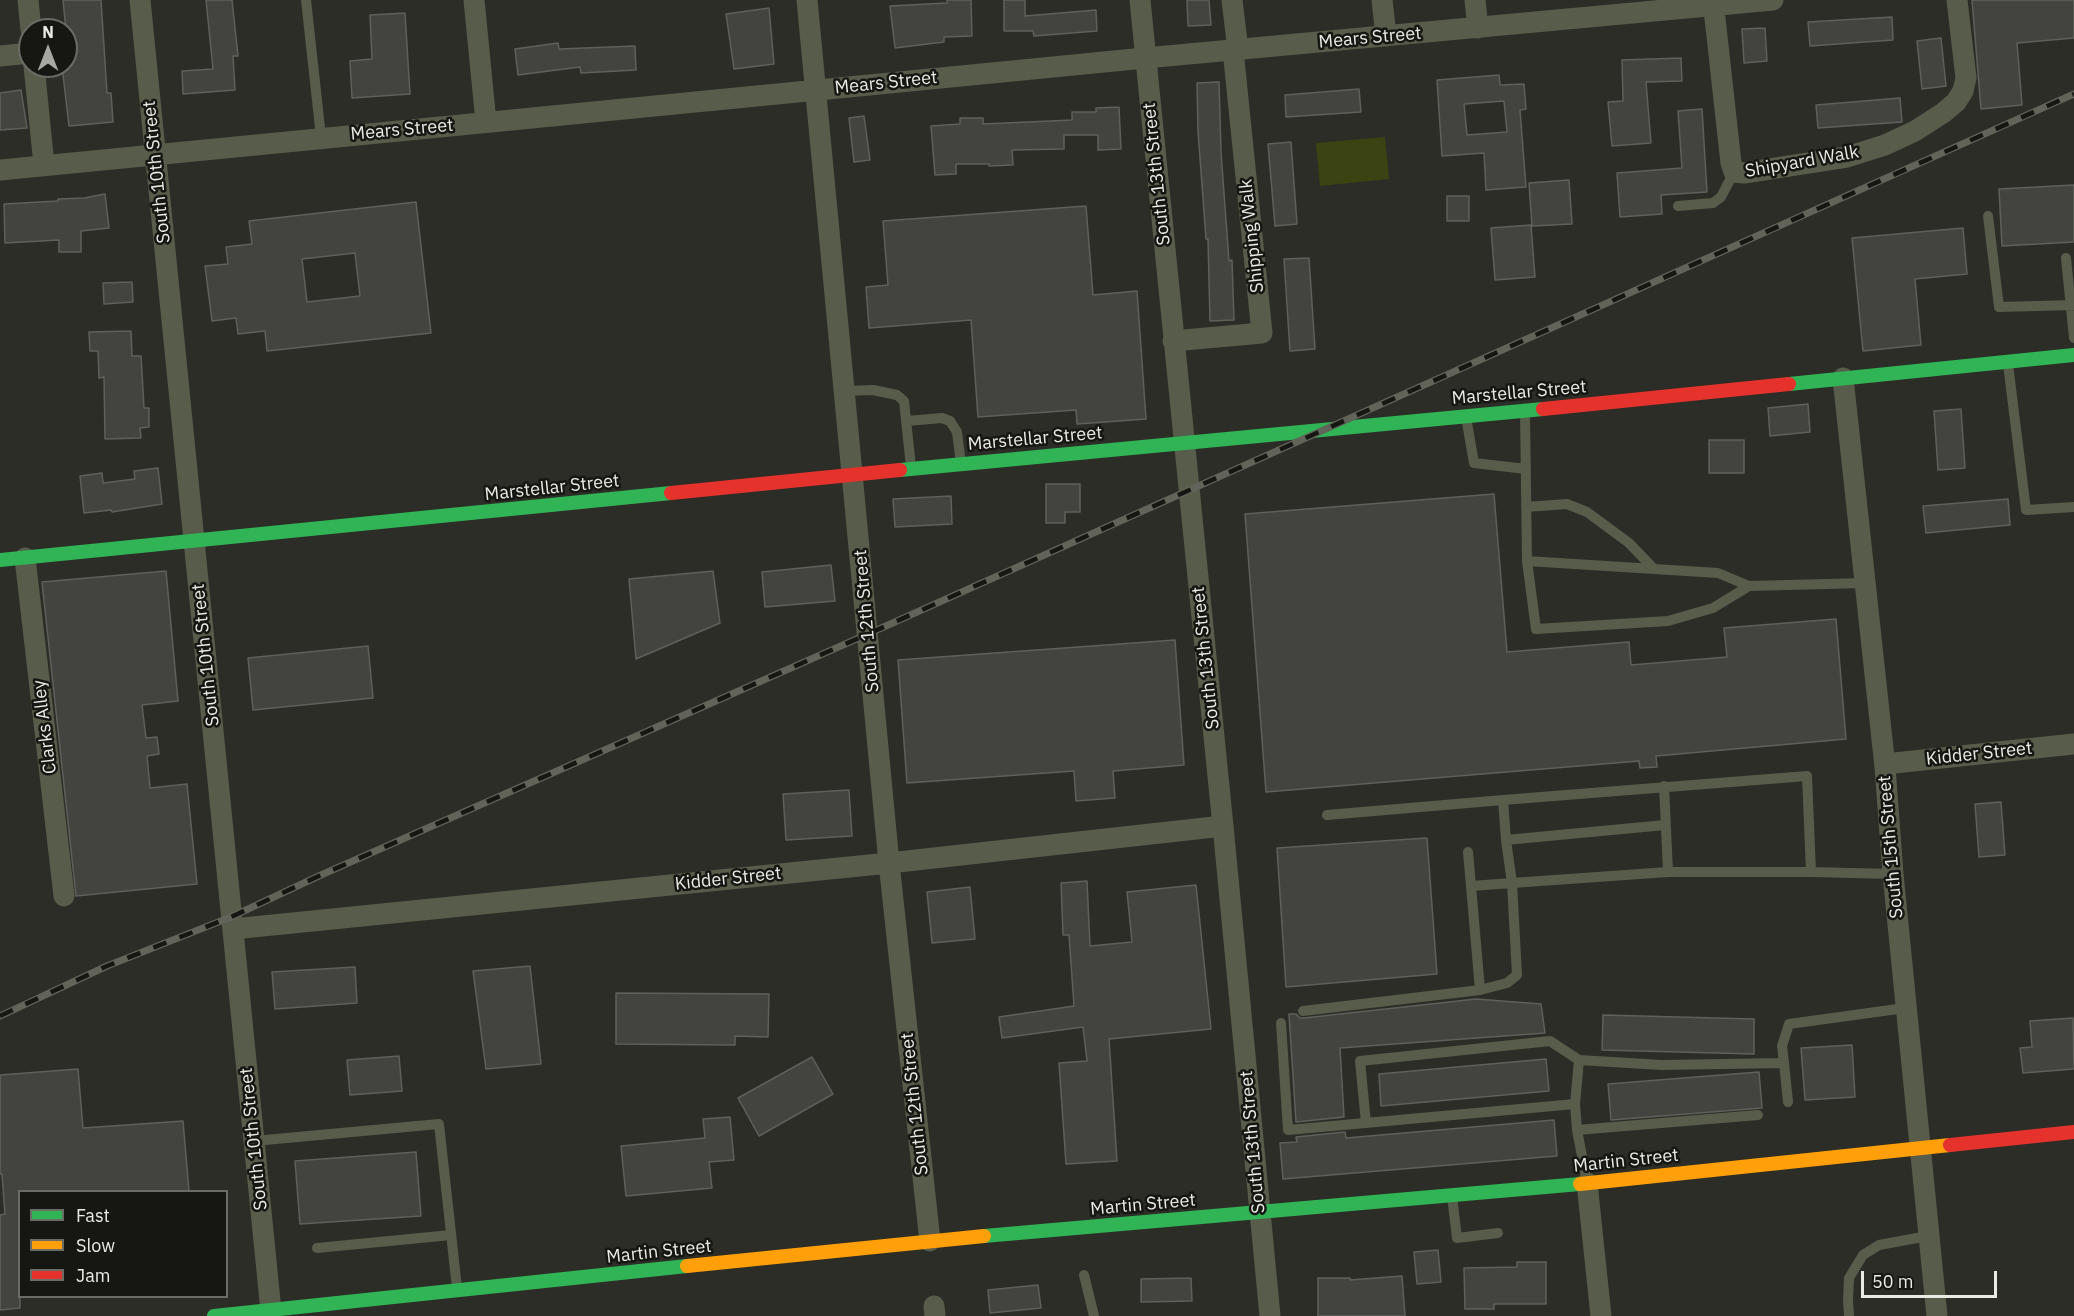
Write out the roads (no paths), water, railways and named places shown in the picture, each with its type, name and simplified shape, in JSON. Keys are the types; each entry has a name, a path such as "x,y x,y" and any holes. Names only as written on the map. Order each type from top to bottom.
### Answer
{"street":[{"path":"28,0 30,18"},
{"name":"South 10th Street","path":"140,0 271,1311"},
{"path":"474,0 486,122"},
{"name":"South 12th Street","path":"807,0 889,863 930,1241"},
{"name":"South 13th Street","path":"1140,0 1270,1316"},
{"name":"Shipping Walk","path":"1173,341 1262,333 1232,0"},
{"path":"1382,0 1386,36"},
{"path":"1475,0 1478,28"},
{"name":"Mears Street","path":"0,170 321,137 1478,28 1565,10 1773,0"},
{"name":"Shipyard Walk","path":"1713,3 1731,163 1734,172 1764,171 1846,157 1885,145 1915,131 1943,113 1956,102 1963,92 1966,78 1957,0"},
{"path":"0,56 18,54"},
{"path":"35,78 44,165"},
{"name":"Marstellar Street","path":"0,560 2074,355"},
{"name":"South 15th Street","path":"1842,378 1885,765 1905,1008 1937,1316"},
{"name":"Clarks Alley","path":"25,558 64,896"},
{"name":"Kidder Street","path":"1885,765 2074,744"},
{"name":"Kidder Street","path":"233,929 889,863 1223,826"},
{"name":"Martin Street","path":"214,1316 930,1241 1587,1183 2074,1132"},
{"path":"1587,1183 1601,1316"}],"lane":[{"path":"306,0 321,137"},
{"path":"1678,206 1713,202 1721,197 1734,172"},
{"path":"1988,216 1999,307 2072,305"},
{"path":"2066,258 2074,339"},
{"path":"2007,362 2026,510 2074,507"},
{"path":"845,391 873,390 897,395 904,401 912,470"},
{"path":"1525,411 1527,561 1536,629 1668,621 1713,608 1749,586"},
{"path":"1466,416 1474,463 1526,469"},
{"path":"907,421 942,418 950,420 957,432 961,464"},
{"path":"1526,507 1567,504 1587,512 1629,543 1654,569"},
{"path":"1527,561 1718,573 1749,586 1865,583"},
{"path":"1327,815 1807,776 1811,872"},
{"path":"1664,786 1668,872"},
{"path":"1303,1011 1480,990 1507,983 1516,975 1512,883 1503,800"},
{"path":"1506,840 1665,825"},
{"path":"1468,852 1480,990"},
{"path":"1471,886 1668,872 1893,874"},
{"path":"1788,1102 1782,1046 1789,1024 1905,1008"},
{"path":"1281,1023 1288,1130 1575,1104"},
{"path":"1366,1123 1360,1061 1550,1041 1579,1060 1662,1065 1784,1063"},
{"path":"1579,1060 1575,1104 1577,1130 1587,1183"},
{"path":"1577,1130 1758,1115"},
{"path":"254,1141 439,1124 457,1291"},
{"path":"1452,1195 1457,1238 1498,1233"},
{"path":"317,1248 451,1235"},
{"path":"1850,1316 1849,1278 1863,1255 1880,1245 1928,1236"},
{"path":"1084,1275 1094,1316"}],"railway":[{"path":"0,1016 107,966 231,917 321,875 868,634 2074,94"}]}
